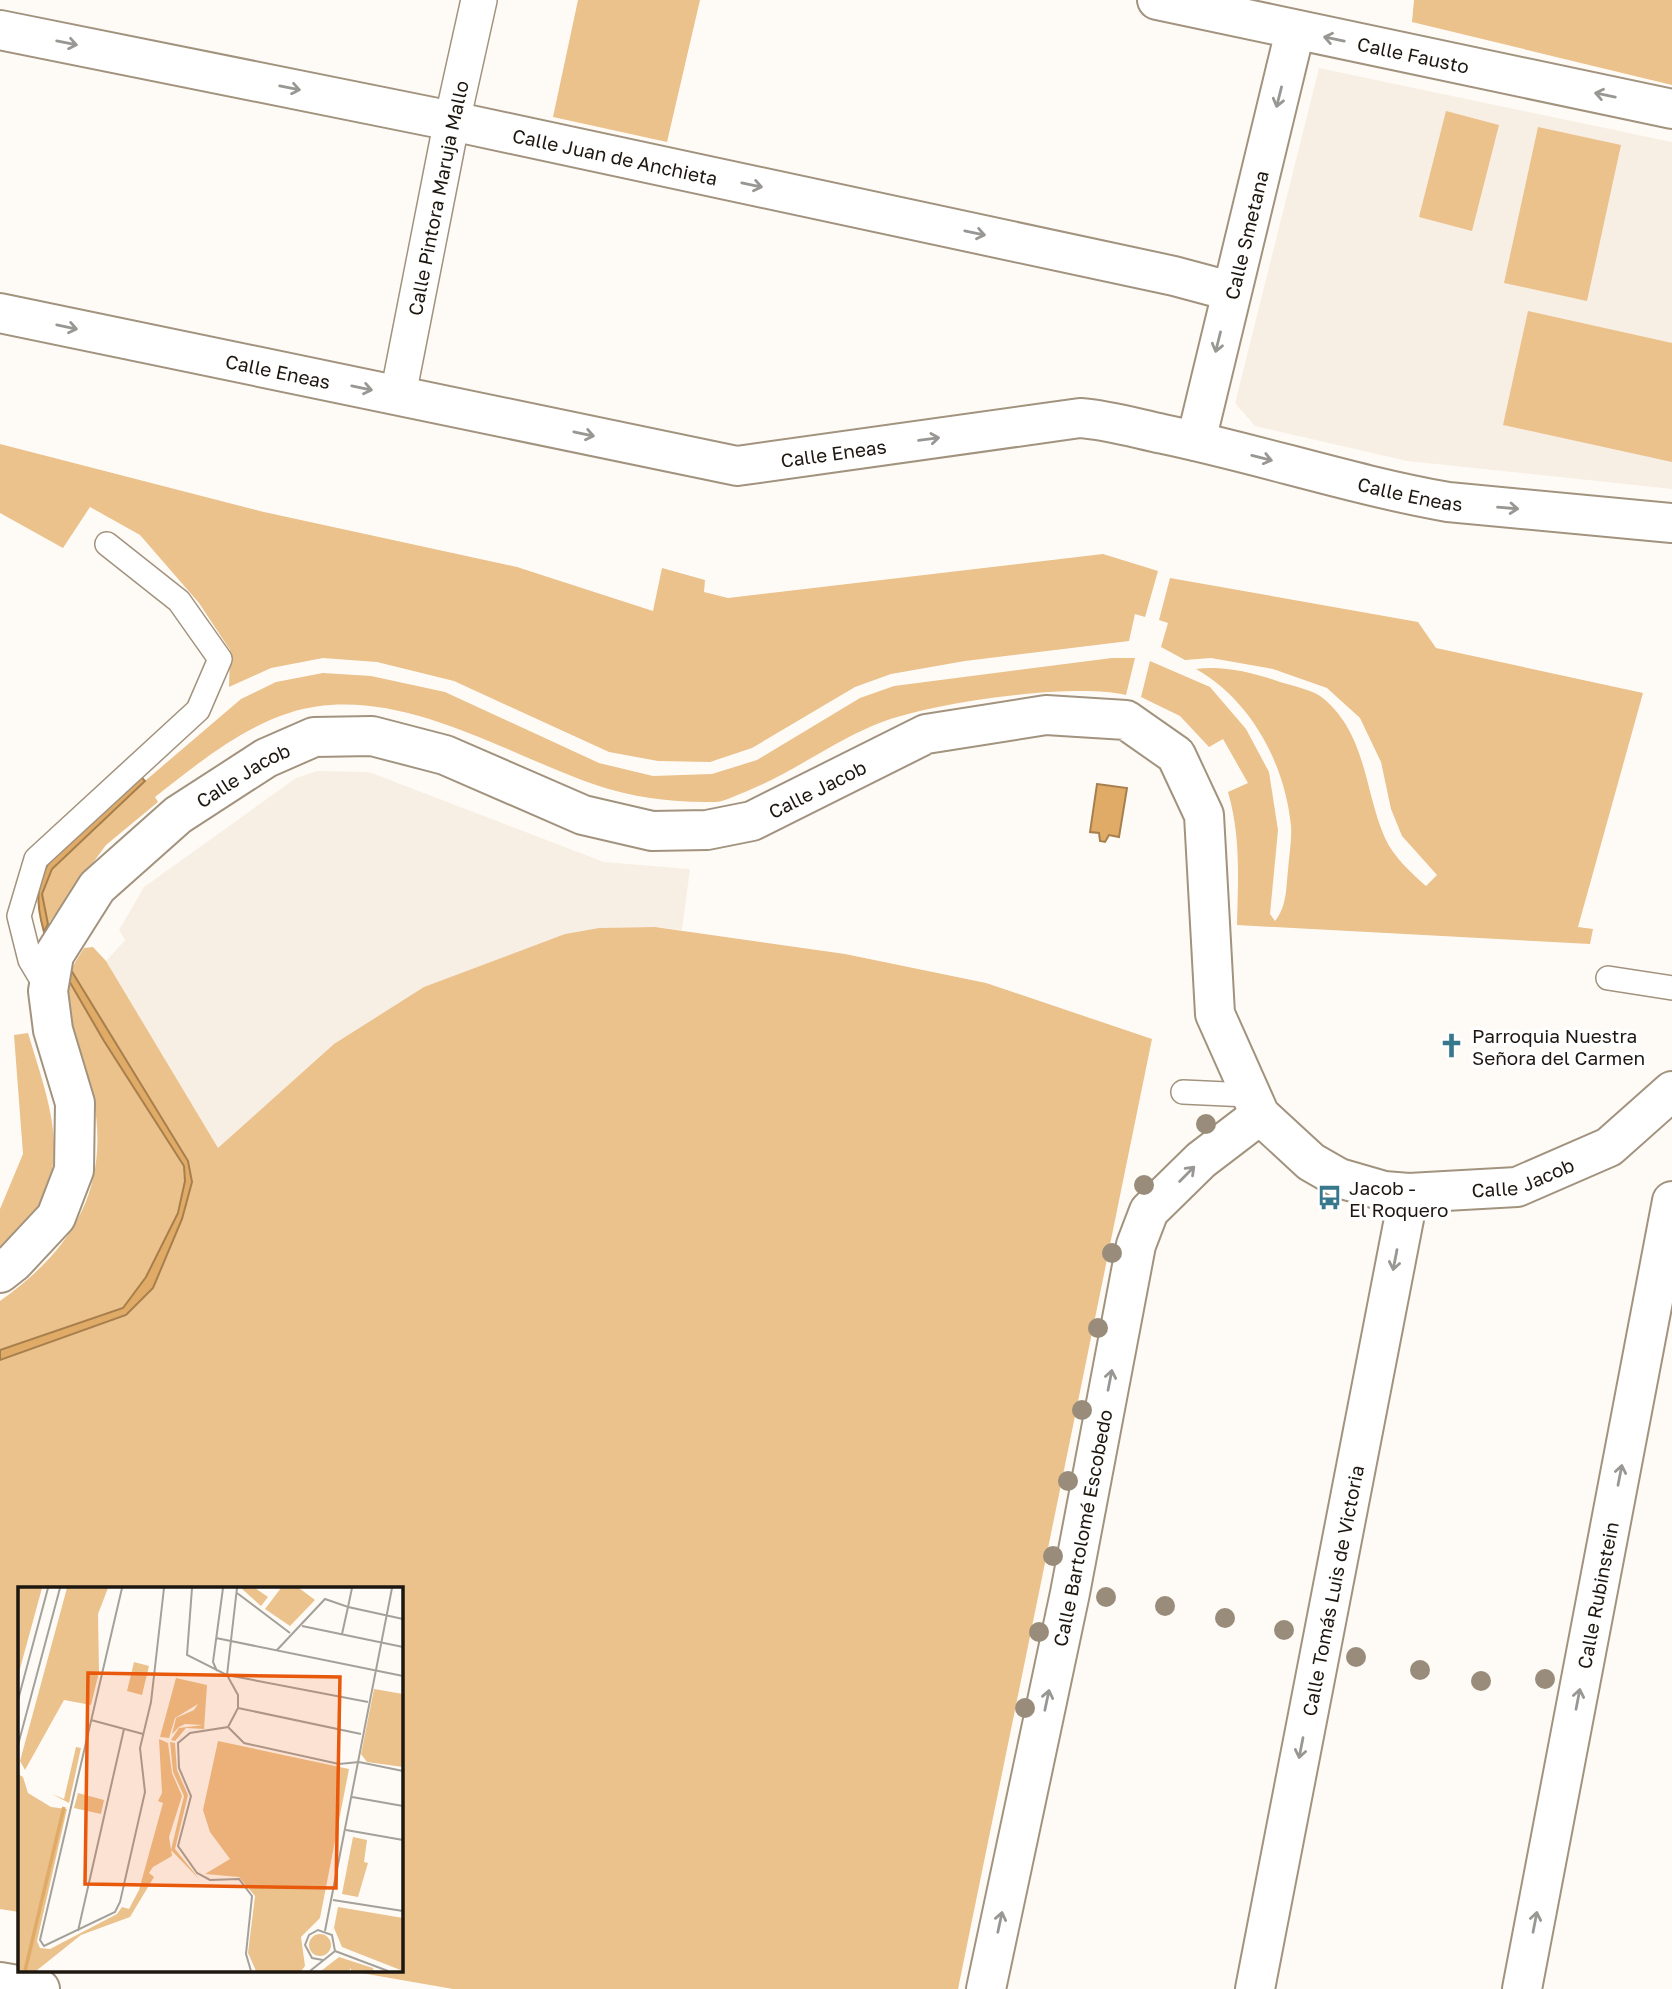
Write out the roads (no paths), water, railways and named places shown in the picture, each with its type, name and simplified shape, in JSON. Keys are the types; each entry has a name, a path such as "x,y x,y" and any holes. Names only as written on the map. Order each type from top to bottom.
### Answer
{"street":[{"name":"Calle Pintora Maruja Mallo","path":"398,395 452,121 479,0"},
{"name":"Calle Fausto","path":"1157,0 1672,109"},
{"name":"Calle Juan de Anchieta","path":"0,30 452,121 1174,276 1230,292"},
{"name":"Calle Smetana","path":"1196,441 1295,31"},
{"name":"Calle Eneas","path":"0,313 737,466 1080,418 1103,419 1411,496 1448,502 1672,523"},
{"name":"Calle Jacob","path":"0,1273 14,1262 56,1217 74,1170 75,1103 53,1030 48,991 54,955 97,887 178,815 266,758 314,737 372,736 445,755 583,815 652,831 707,830 752,821 926,734 1046,715 1126,720 1176,755 1204,815 1215,1014 1254,1105 1311,1162 1339,1178 1384,1191 1409,1193 1517,1187 1609,1147 1672,1095"},
{"name":"Calle Bartolomé Escobedo","path":"986,1989 1070,1593 1136,1245 1149,1211 1254,1105"},
{"name":"Calle Tomás Luis de Victoria","path":"1255,1989 1409,1193"},
{"name":"Calle Rubinstein","path":"1522,1989 1672,1201"},
{"path":"0,1982 40,1989"}],"lane":[{"path":"48,991 30,960 19,916 36,859 198,710 220,659 179,601 107,544"},
{"path":"1608,978 1672,988"},
{"path":"1183,1091 1254,1105"}],"place":[{"name":"Parroquia Nuestra Señora del Carmen","path":"1452,1046"},
{"name":"Jacob - El Roquero","path":"1329,1198"}]}
